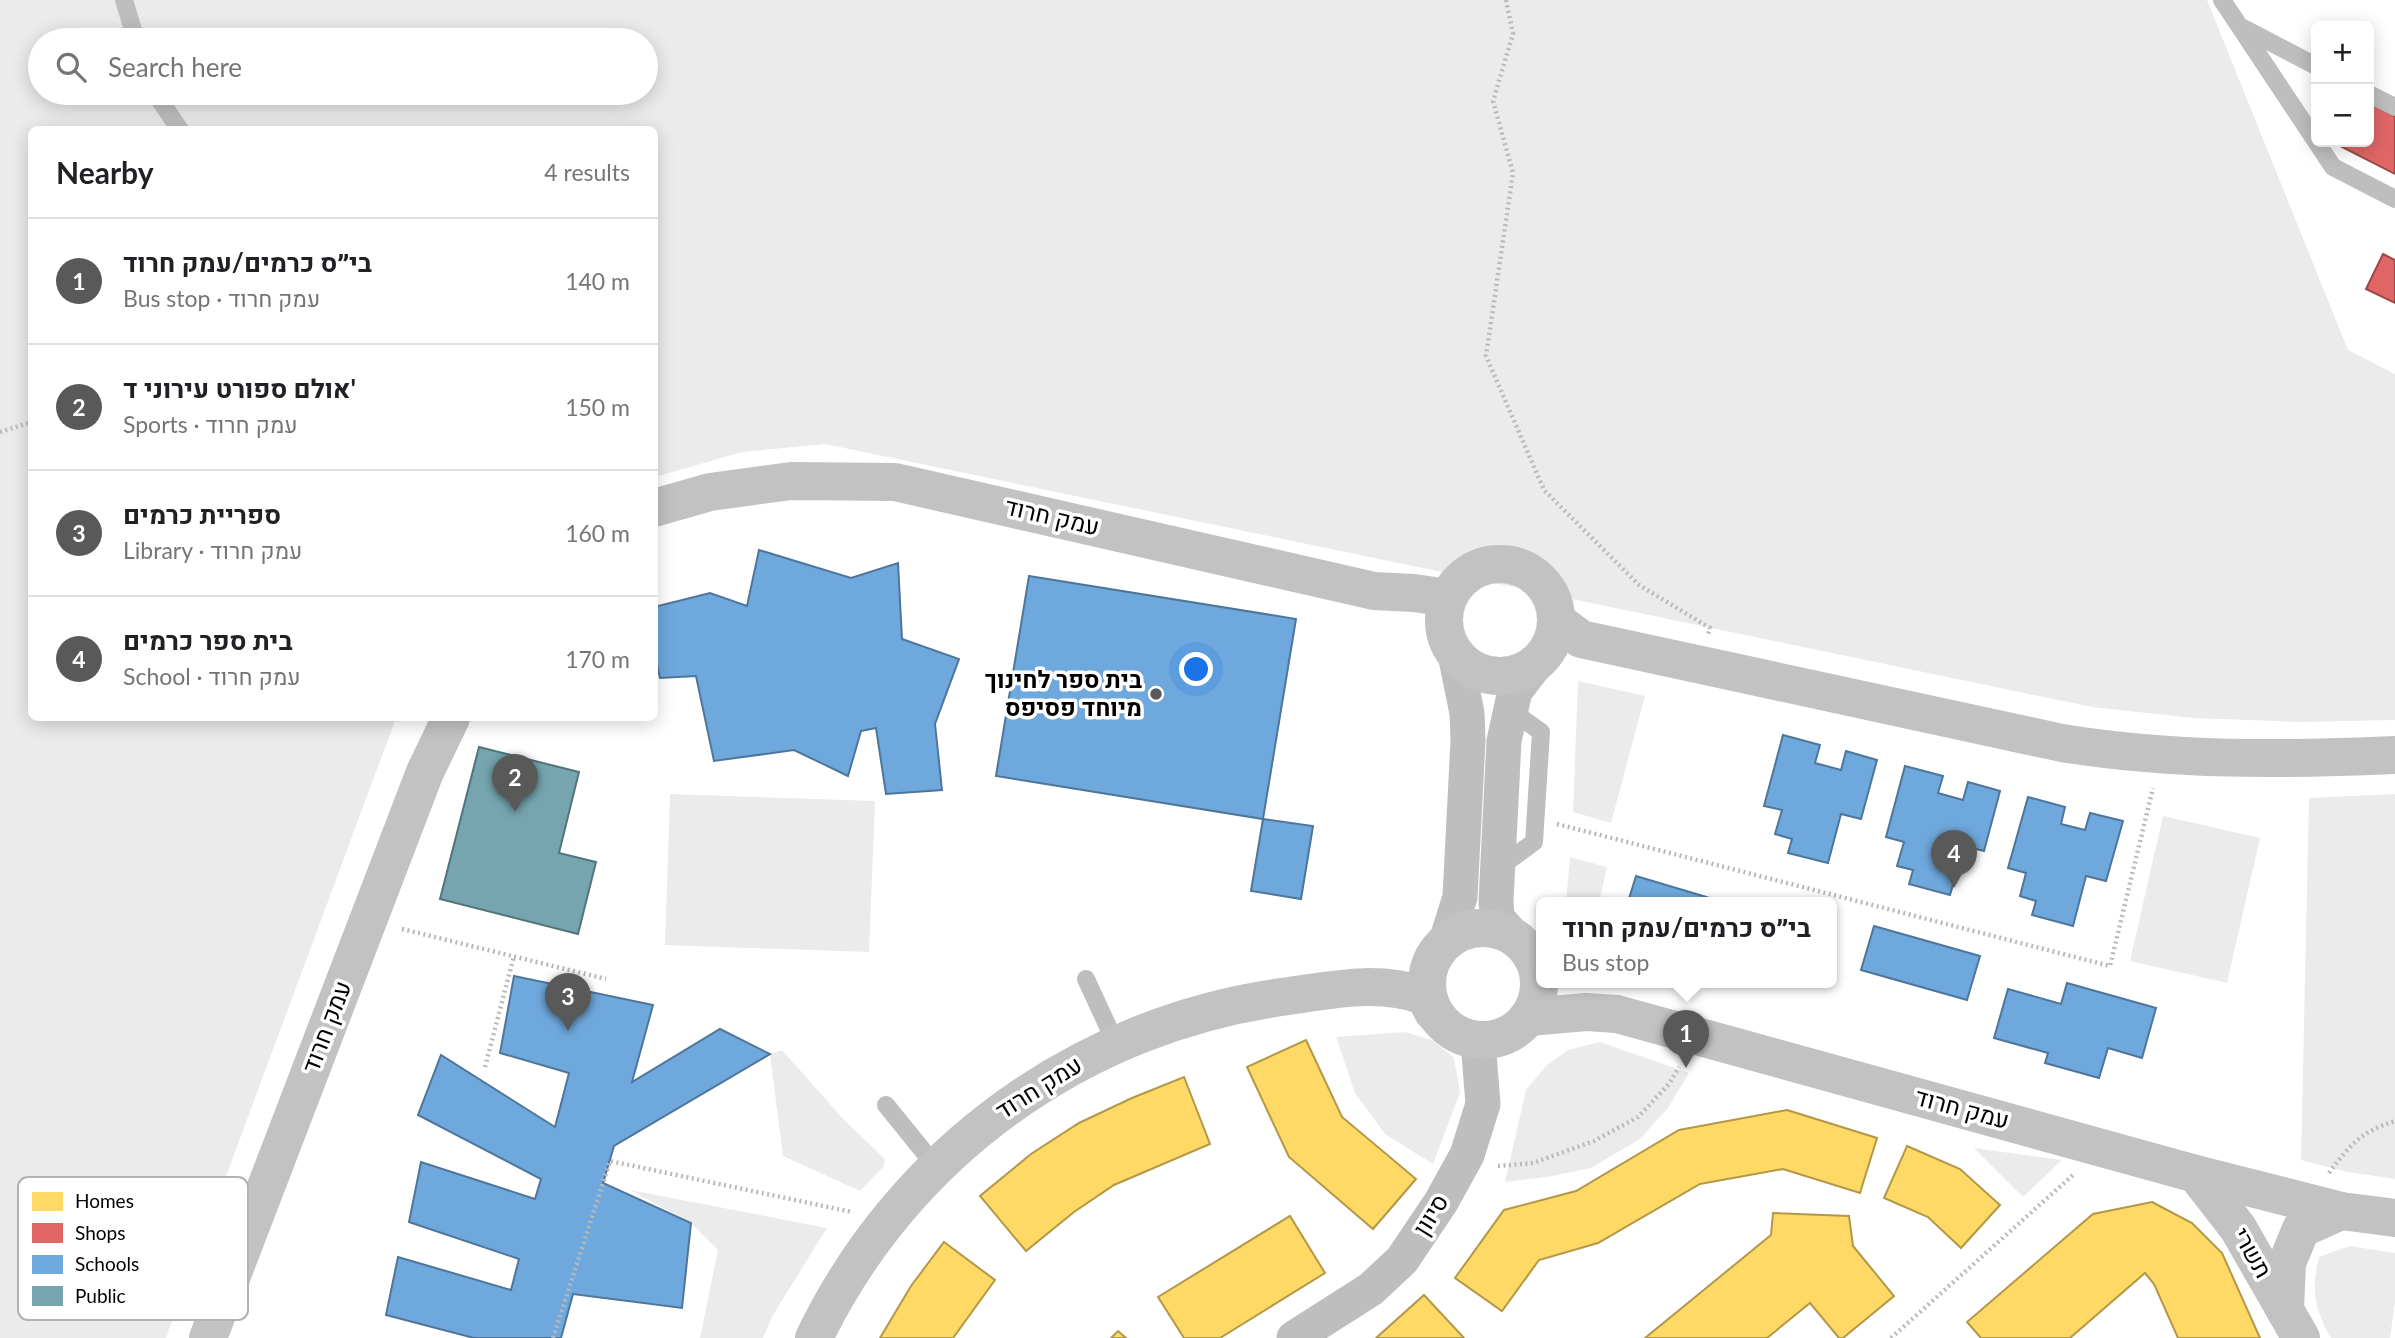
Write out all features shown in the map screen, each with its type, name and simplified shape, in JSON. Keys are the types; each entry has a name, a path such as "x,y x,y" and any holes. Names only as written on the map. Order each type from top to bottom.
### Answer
{"street":[{"name":"עמק חרוד","path":"658,507 710,492 792,481 895,482 1374,591 1448,598"},
{"path":"1446,942 1460,897 1468,741 1467,713 1455,654 1446,637 1444,617 1448,598 1461,579 1477,568 1497,563 1511,564 1529,571 1544,584 1554,601 1557,621 1550,646 1515,691 1504,741 1497,918 1527,949 1536,964"},
{"path":"1557,621 1581,639 2062,743 2161,755 2308,759 2395,755"},
{"path":"1455,654 1470,667 1488,675 1502,676 1521,672 1538,661"},
{"name":"עמק חרוד","path":"248,1234 425,772 450,721"},
{"path":"1513,936 1495,929 1475,928 1456,934 1441,946 1430,963 1427,974 1426,994 1433,1012 1446,1027 1463,1037 1478,1041 1497,1039 1515,1031 1529,1017 1538,999 1540,988"},
{"name":"עמק חרוד","path":"814,1338 850,1273 888,1220 937,1168 988,1121 1044,1081 1116,1044 1179,1021 1258,1000 1357,986 1402,988 1425,996 1433,1012"},
{"name":"עמק חרוד","path":"1529,1017 1586,1012 1617,1014 2196,1174 2324,1206 2395,1218"},
{"name":"סיוון","path":"1294,1338 1371,1289 1402,1260 1441,1202 1467,1155 1483,1104 1478,1041"},
{"name":"תשרי","path":"2196,1174 2238,1228 2293,1324"},
{"path":"2293,1324 2287,1263 2301,1229 2324,1206"},
{"name":"עמק חרוד","path":"208,1338 215,1320"}],"lane":[{"path":"124,0 132,28"},
{"path":"2222,0 2333,167 2395,199"},
{"path":"2239,27 2311,63"},
{"path":"2374,96 2395,107"},
{"path":"163,105 177,126"},
{"path":"1497,869 1534,842 1536,819 1541,732 1509,709"},
{"path":"1086,979 1116,1044"},
{"path":"886,1105 937,1168"}],"path":[{"path":"1506,0 1513,34 1493,101 1513,173 1486,356 1544,490 1639,585 1710,628 1702,665"},
{"path":"0,432 28,423"},
{"path":"1536,819 2110,966 2161,755"},
{"path":"368,921 606,979"},
{"path":"485,1067 514,956"},
{"path":"1459,1170 1533,1163 1594,1141 1639,1117 1669,1084 1697,1036"},
{"path":"2324,1206 2348,1148 2373,1128 2395,1121"},
{"path":"1891,1338 2104,1148"},
{"path":"553,1338 610,1161 843,1210"}],"shaded area":[{"path":"0,0 2207,0 2348,350 2395,374 2395,720 2301,722 2193,718 2092,707 825,444 742,452 658,476 658,126 28,126 28,721 395,721 226,1177 18,1177 18,1320 173,1320 166,1338 0,1338"},
{"path":"1578,681 1645,696 1611,823 1573,812"},
{"path":"670,794 875,801 869,952 665,945"},
{"path":"2395,794 2395,1179 2348,1172 2301,1160 2309,798"},
{"path":"2163,816 2260,838 2227,983 2130,961"},
{"path":"1570,857 1607,867 1600,897 1566,897"},
{"path":"1405,1032 1432,1040 1454,1058 1460,1093 1433,1164 1385,1134 1355,1093 1336,1037"},
{"path":"1600,1042 1689,1073 1668,1108 1640,1139 1591,1168 1505,1182 1526,1090 1547,1065 1568,1050"},
{"path":"782,1050 846,1122 885,1159 884,1166 860,1191 783,1156 770,1054"},
{"path":"1974,1148 2062,1160 2023,1197"},
{"path":"630,1190 827,1228 773,1315 763,1338 700,1338 718,1250 691,1223"},
{"path":"2350,1246 2395,1253 2395,1302 2390,1338 2331,1338 2321,1318 2315,1289 2319,1257"}],"building: Homes":[{"path":"1306,1040 1342,1117 1416,1179 1373,1229 1289,1157 1247,1067"},
{"path":"1184,1077 1210,1144 1114,1185 1074,1212 1026,1251 980,1196 1031,1154 1079,1123"},
{"path":"1787,1110 1877,1138 1860,1193 1783,1169 1700,1184 1598,1243 1539,1260 1502,1311 1455,1278 1504,1210 1576,1191 1679,1130"},
{"path":"1907,1146 1960,1169 2000,1205 1961,1248 1928,1217 1884,1198"},
{"path":"2152,1202 2192,1223 2222,1253 2260,1338 2178,1338 2154,1284 2145,1273 2070,1338 1981,1338 1967,1322 2093,1214"},
{"path":"1773,1213 1849,1216 1853,1246 1894,1296 1843,1338 1839,1338 1810,1303 1767,1338 1645,1338 1771,1235"},
{"path":"1290,1216 1325,1273 1220,1338 1184,1338 1158,1297"},
{"path":"944,1242 995,1280 953,1338 880,1338 911,1286"},
{"path":"1424,1295 1464,1338 1376,1338"},
{"path":"1118,1331 1126,1338 1111,1338"}],"building: Shops":[{"path":"2374,106 2395,116 2395,174 2342,147 2374,147"},
{"path":"2383,254 2395,260 2395,303 2366,289"}],"building: Schools":[{"path":"759,550 851,578 898,563 902,639 959,659 935,724 942,790 886,794 876,728 861,731 848,776 794,750 714,761 696,676 660,678 658,606 710,593 747,606"},
{"path":"1029,576 1296,619 1263,819 996,776"},
{"path":"1783,735 1820,745 1815,763 1841,770 1846,751 1877,760 1861,819 1841,814 1828,863 1788,853 1792,839 1775,834 1782,810 1764,806"},
{"path":"1905,766 1943,776 1938,793 1963,800 1968,782 2000,791 1984,851 1964,846 1950,895 1909,884 1913,870 1897,866 1904,842 1886,837"},
{"path":"2028,797 2065,807 2061,824 2085,830 2090,813 2123,821 2106,881 2086,876 2073,926 2032,915 2036,901 2020,896 2026,873 2008,868"},
{"path":"1263,819 1313,826 1301,899 1251,891"},
{"path":"1636,876 1706,897 1630,897"},
{"path":"1874,926 1980,956 1967,1000 1861,970"},
{"path":"514,976 653,1005 632,1082 720,1029 770,1054 614,1146 603,1183 691,1223 682,1308 573,1294 561,1338 474,1338 386,1315 398,1257 511,1290 519,1259 409,1222 421,1162 535,1199 541,1179 418,1115 441,1055 555,1127 569,1073 500,1053"},
{"path":"2067,983 2156,1008 2142,1058 2108,1048 2099,1078 2045,1063 2048,1053 1994,1038 2008,989 2061,1004"}],"building: Public":[{"path":"479,747 579,772 559,853 596,862 578,934 440,899"}],"place":[{"name":"בית ספר לחינוך מיוחד פסיפס","path":"1156,694"},
{"name":"אולם ספורט עירוני ד'","path":"515,812"},
{"name":"בית ספר כרמים","path":"1954,888"},
{"name":"ספריית כרמים","path":"568,1031"},
{"name":"בי״ס כרמים/עמק חרוד","path":"1686,1068"}]}
